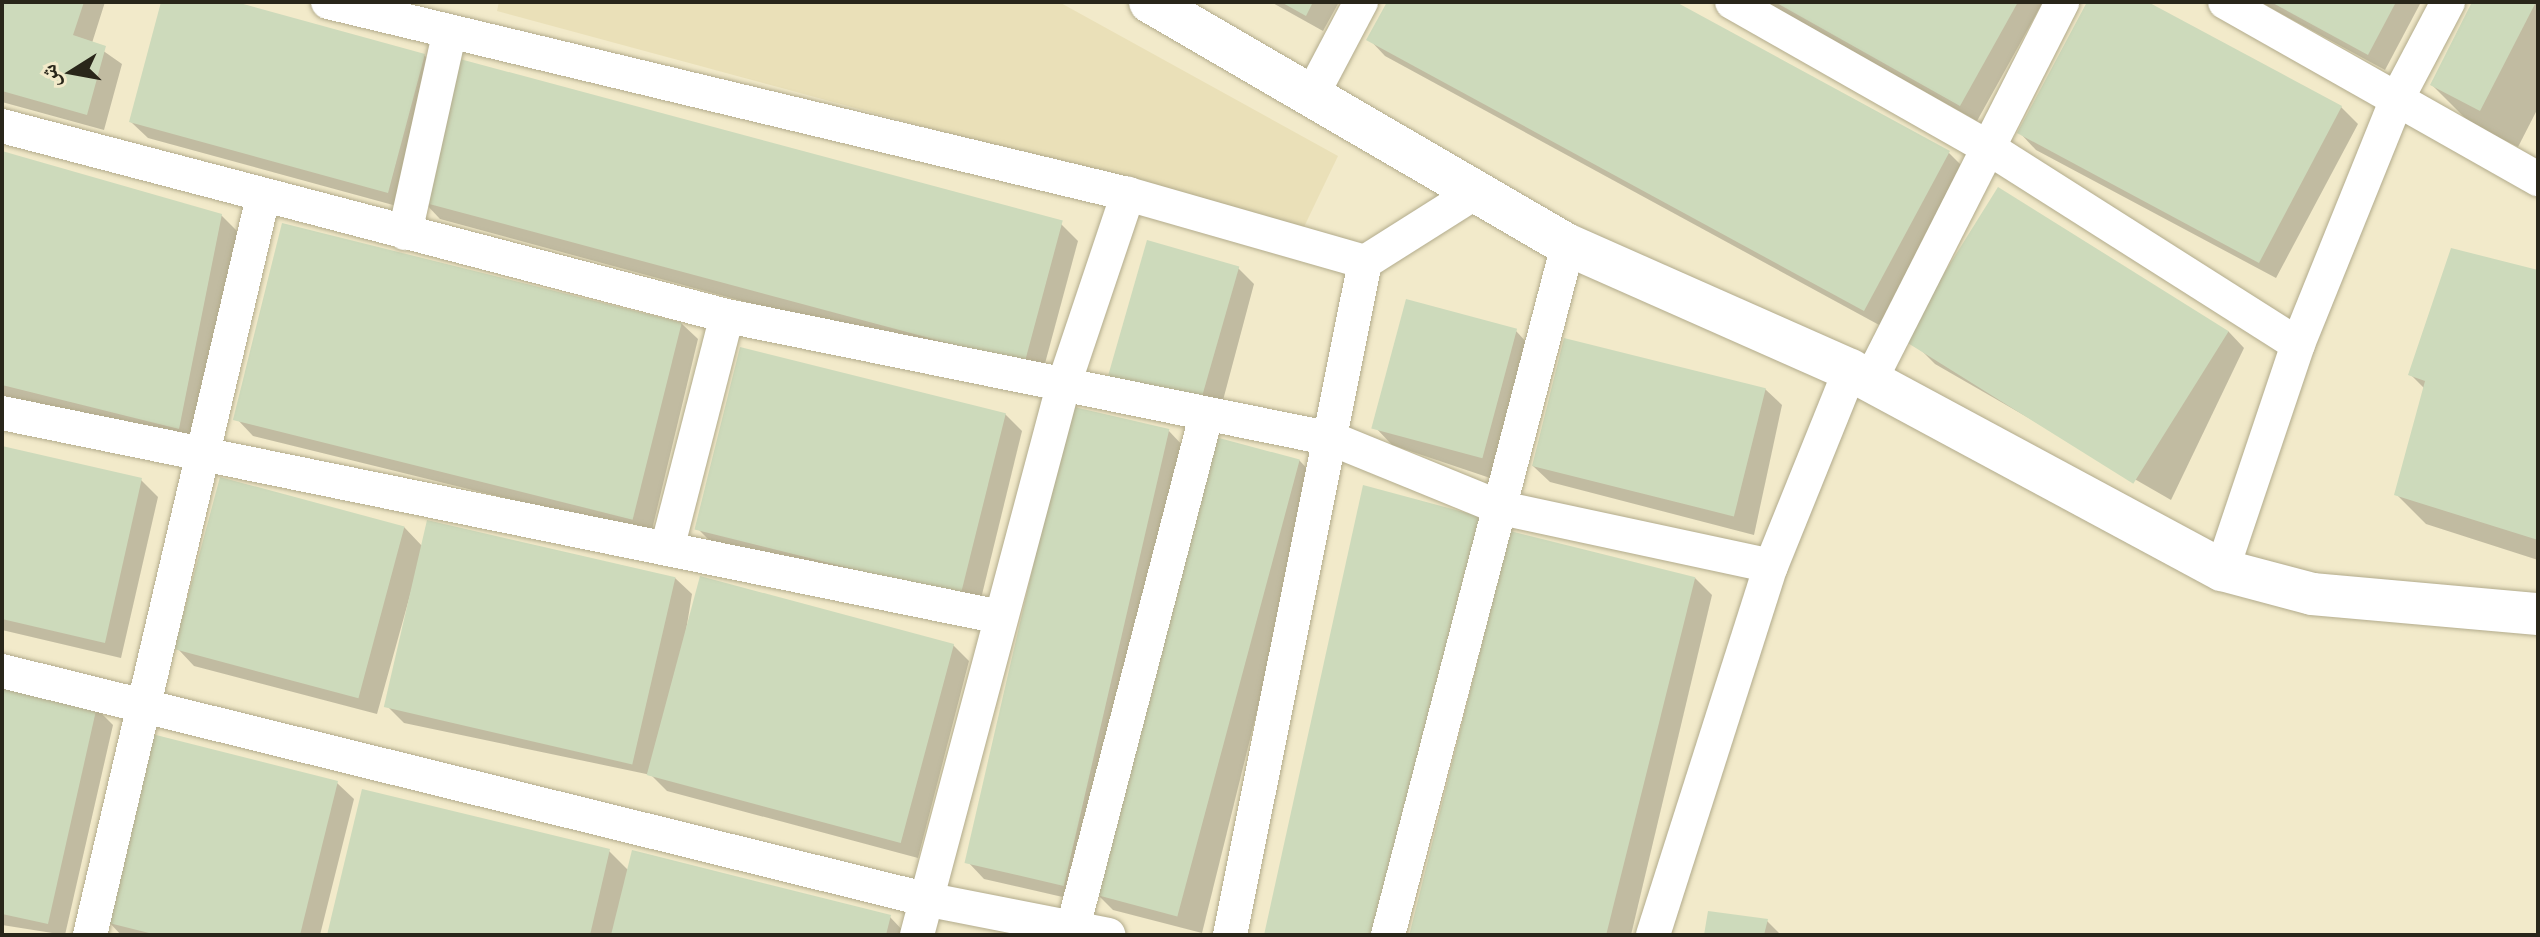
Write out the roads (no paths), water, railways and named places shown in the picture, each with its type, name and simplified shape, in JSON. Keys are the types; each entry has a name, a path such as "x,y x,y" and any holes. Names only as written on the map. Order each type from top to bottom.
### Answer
{"street":[{"path":"328,2 449,35 1128,194 1365,262"},
{"path":"1150,2 1314,91 1568,245 1860,376 2222,570 2312,594 2538,614"},
{"path":"1314,91 1361,2"},
{"path":"1732,2 1987,147 2298,344"},
{"path":"1653,935 1771,566 1860,376 1987,147 2062,2"},
{"path":"2225,2 2398,97 2538,179"},
{"path":"2222,570 2298,344 2398,97 2448,2"},
{"path":"405,233 449,35"},
{"path":"2,126 263,197 727,316 1062,390 1332,439 1501,508 1771,566"},
{"path":"1230,935 1332,439 1365,262 1479,190"},
{"path":"917,935 1062,390 1128,194"},
{"path":"90,935 263,197"},
{"path":"1388,935 1568,245"},
{"path":"668,545 727,316"},
{"path":"2,413 201,457 668,545 1000,617"},
{"path":"1072,931 1206,416"},
{"path":"2,671 925,899 1072,931 1109,935"}]}
